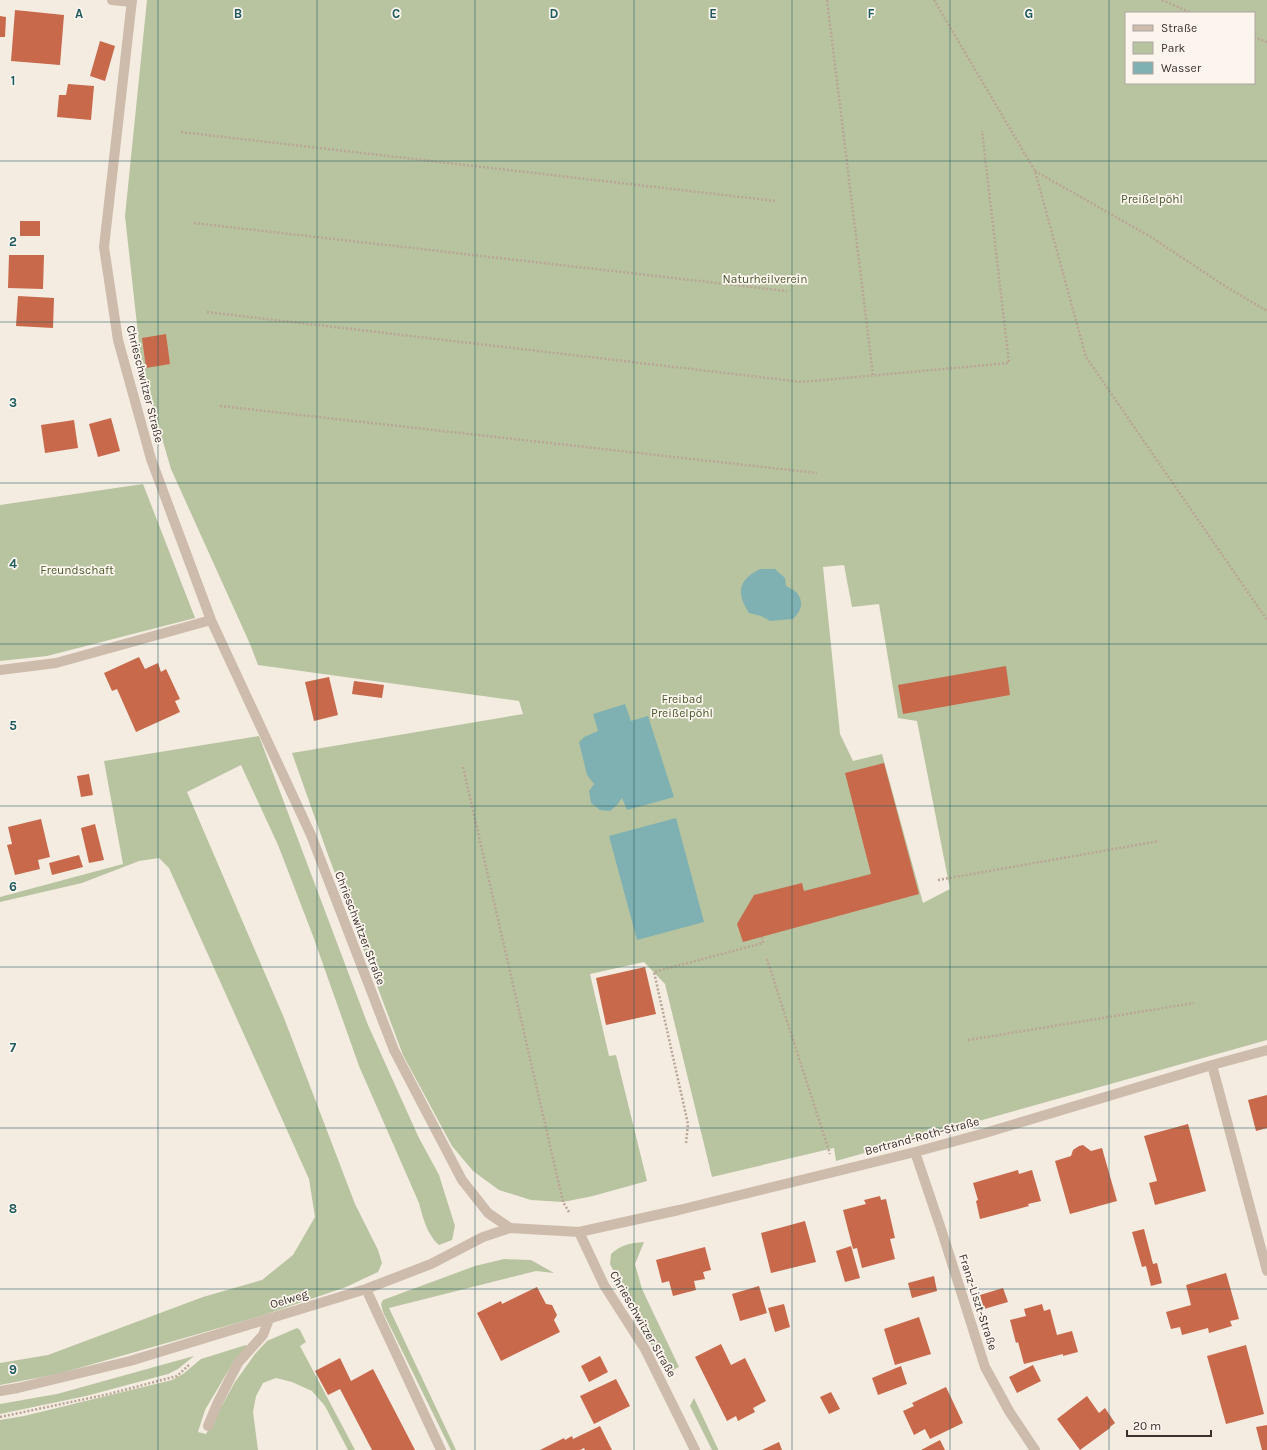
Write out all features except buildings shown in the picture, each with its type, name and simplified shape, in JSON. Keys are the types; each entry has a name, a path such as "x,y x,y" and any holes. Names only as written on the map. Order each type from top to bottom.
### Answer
{"street":[{"name":"Chrieschwitzer Straße","path":"112,0 132,1 104,247 118,340 151,459 211,620 311,836 394,1050 462,1180 488,1213 510,1228"},
{"path":"0,670 56,662 211,620"},
{"name":"Bertrand-Roth-Straße","path":"579,1232 679,1210 915,1152 986,1133 1267,1050"},
{"path":"1212,1065 1267,1271"},
{"name":"Franz-Liszt-Straße","path":"915,1152 985,1367 1009,1411 1035,1450"},
{"name":"Oelweg","path":"0,1391 130,1361 366,1289 431,1264 483,1237 510,1228 579,1232"},
{"name":"Chrieschwitzer Straße","path":"579,1232 604,1285 645,1349 695,1450"},
{"path":"366,1289 441,1450"},
{"path":"208,1426 218,1402 238,1363 263,1335 269,1319"}],"path":[{"path":"827,0 873,375"},
{"path":"934,0 1034,171 1086,357 1267,620"},
{"path":"1162,0 1190,12"},
{"path":"1255,37 1267,42"},
{"path":"207,312 802,382 1009,363 982,130"},
{"path":"181,132 776,201"},
{"path":"1034,171 1151,237 1267,312"},
{"path":"194,223 787,291"},
{"path":"220,406 817,473"},
{"path":"463,767 563,1202 579,1232"},
{"path":"938,880 1159,841"},
{"path":"686,1143 688,1124 654,972 763,943 762,936"},
{"path":"767,958 829,1149 834,1172"},
{"path":"968,1040 1194,1003"}],"green space":[{"name":"Naturheilverein","path":"147,0 1267,0 1267,1040 836,1161 834,1148 712,1177 665,984 644,962 590,974 609,1056 616,1055 647,1181 593,1196 563,1202 531,1200 499,1190 473,1171 452,1146 403,1055 327,852 292,753 523,714 519,701 258,665 250,644 171,469 142,370 125,216","holes":["844,565 852,607 879,604 898,718 917,721 950,889 923,903 882,754 853,761 840,734 823,567"]},
{"name":"Freundschaft","path":"143,484 195,618 47,656 0,661 0,505"},
{"path":"259,736 368,1025 418,1136 439,1175 455,1226 452,1240 439,1245 431,1236 426,1226 419,1203 359,1066 313,936 278,845 241,765 187,792 284,1018 355,1204 378,1250 382,1263 378,1272 346,1287 261,1316 58,1374 0,1385 0,1363 48,1355 203,1297 262,1280 293,1255 315,1217 309,1179 169,868 159,858 139,861 82,883 0,902 0,897 123,864 104,761"},
{"path":"644,1242 635,1264 642,1289 679,1367 671,1371 664,1370 610,1264 611,1254 618,1248"},
{"path":"504,1259 531,1260 554,1273 536,1271 389,1308 456,1450 451,1450 383,1312 381,1304 383,1300 475,1266"},
{"path":"297,1328 300,1330 306,1342 300,1346 355,1450 348,1450 325,1406 312,1391 292,1382 276,1378 263,1383 256,1396 253,1412 258,1450 0,1450 0,1420 24,1416 172,1380 183,1374 201,1359 246,1345 247,1349 231,1366 205,1410 198,1432 206,1434 235,1382 255,1354 267,1341"},
{"path":"194,1356 178,1369 168,1374 86,1396 0,1414 0,1404 57,1394"},
{"path":"694,1398 718,1450 712,1450 690,1406"}],"water":[{"path":"760,569 775,569 785,578 786,586 797,593 801,600 801,607 793,619 770,621 761,616 749,613 742,599 741,588 743,582 747,578"},
{"path":"625,704 631,721 648,716 674,797 627,810 622,798 610,811 600,810 591,803 589,791 594,784 587,775 579,742 584,737 598,731 593,714"},
{"path":"676,818 704,922 637,940 609,836"}],"park label":[{"name":"Preißelpöhl","path":"1152,199"},
{"name":"Freibad Preißelpöhl","path":"682,706"}]}
